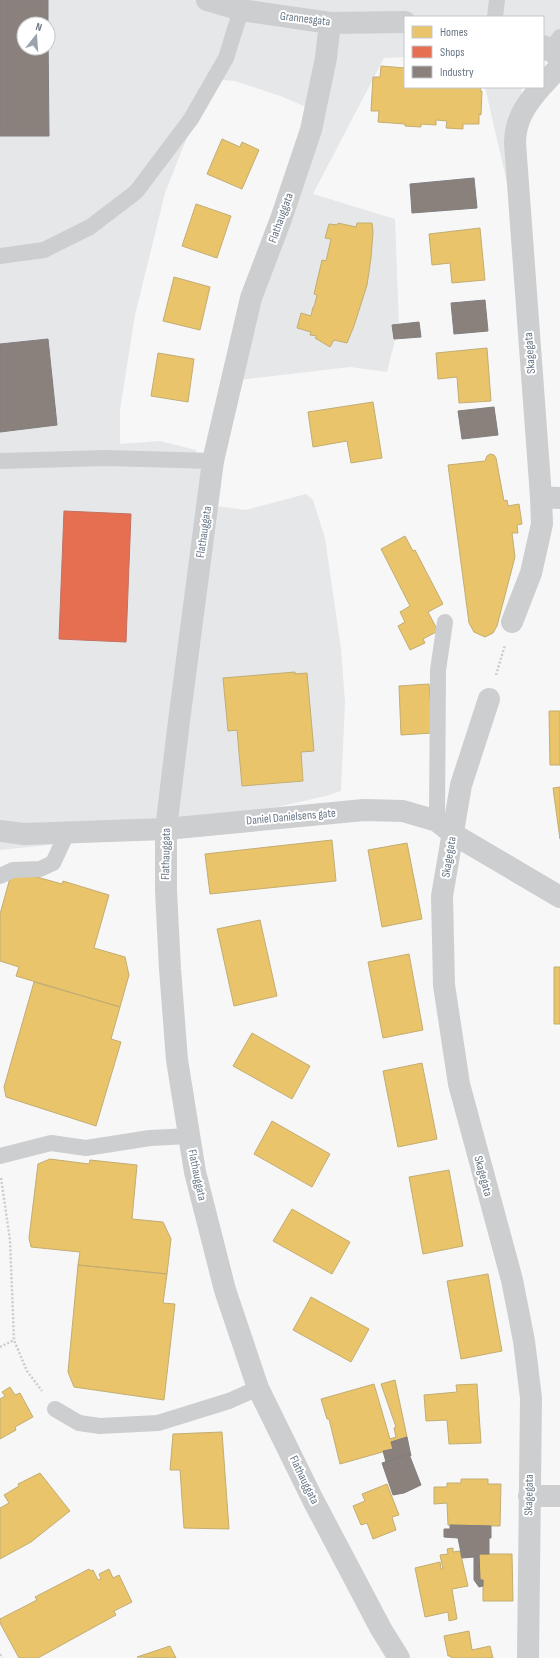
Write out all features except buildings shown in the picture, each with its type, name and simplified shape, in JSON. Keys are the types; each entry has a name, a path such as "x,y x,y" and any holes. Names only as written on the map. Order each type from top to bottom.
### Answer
{"street":[{"name":"Grannesgata","path":"207,0 241,10 330,23 404,22"},
{"name":"Flathauggata","path":"330,23 326,58 311,130 281,219 251,298 213,461 166,829 166,891 177,1060 195,1172 225,1290 258,1388 317,1507 381,1629 399,1658"},
{"name":"Skagegata","path":"544,81 555,51"},
{"name":"Skagegata","path":"512,622 531,573 542,524 551,498 515,143 515,131 520,116 541,88"},
{"name":"Skagegata","path":"489,699 461,785 445,828 442,896 444,985 459,1084 512,1280 524,1341 531,1398 528,1658"},
{"name":"Daniel Danielsens gate","path":"0,831 24,834 166,829 364,810 403,811 445,828 560,897"},
{"path":"529,1496 560,1496"}],"lane":[{"path":"495,16 497,0"},
{"path":"0,256 44,250 90,227 136,192 190,119 226,58 241,10"},
{"path":"0,461 105,458 213,461"},
{"path":"445,622 438,670 445,828"},
{"path":"0,876 13,870 40,868 54,863 66,833"},
{"path":"0,1156 51,1143 86,1148 150,1138 189,1136"},
{"path":"55,1409 79,1422 100,1426 158,1423 229,1401 258,1388"}],"path":[{"path":"489,699 512,622"},
{"path":"0,1174 10,1240 14,1340 27,1371 55,1409"},
{"path":"0,1347 14,1340"},
{"path":"0,1654 2,1658"}],"shaded area":[{"path":"0,0 560,0 560,42 544,42 544,16 404,16 404,57 384,58 313,194 395,219 399,324 387,372 350,367 230,381 285,192 306,107 283,97 235,81 210,79 165,193 135,315 120,410 120,444 160,441 196,450 209,505 246,510 306,494 313,500 325,538 341,649 345,702 341,791 326,796 158,834 0,850"},
{"path":"485,88 522,88 511,201"}]}
